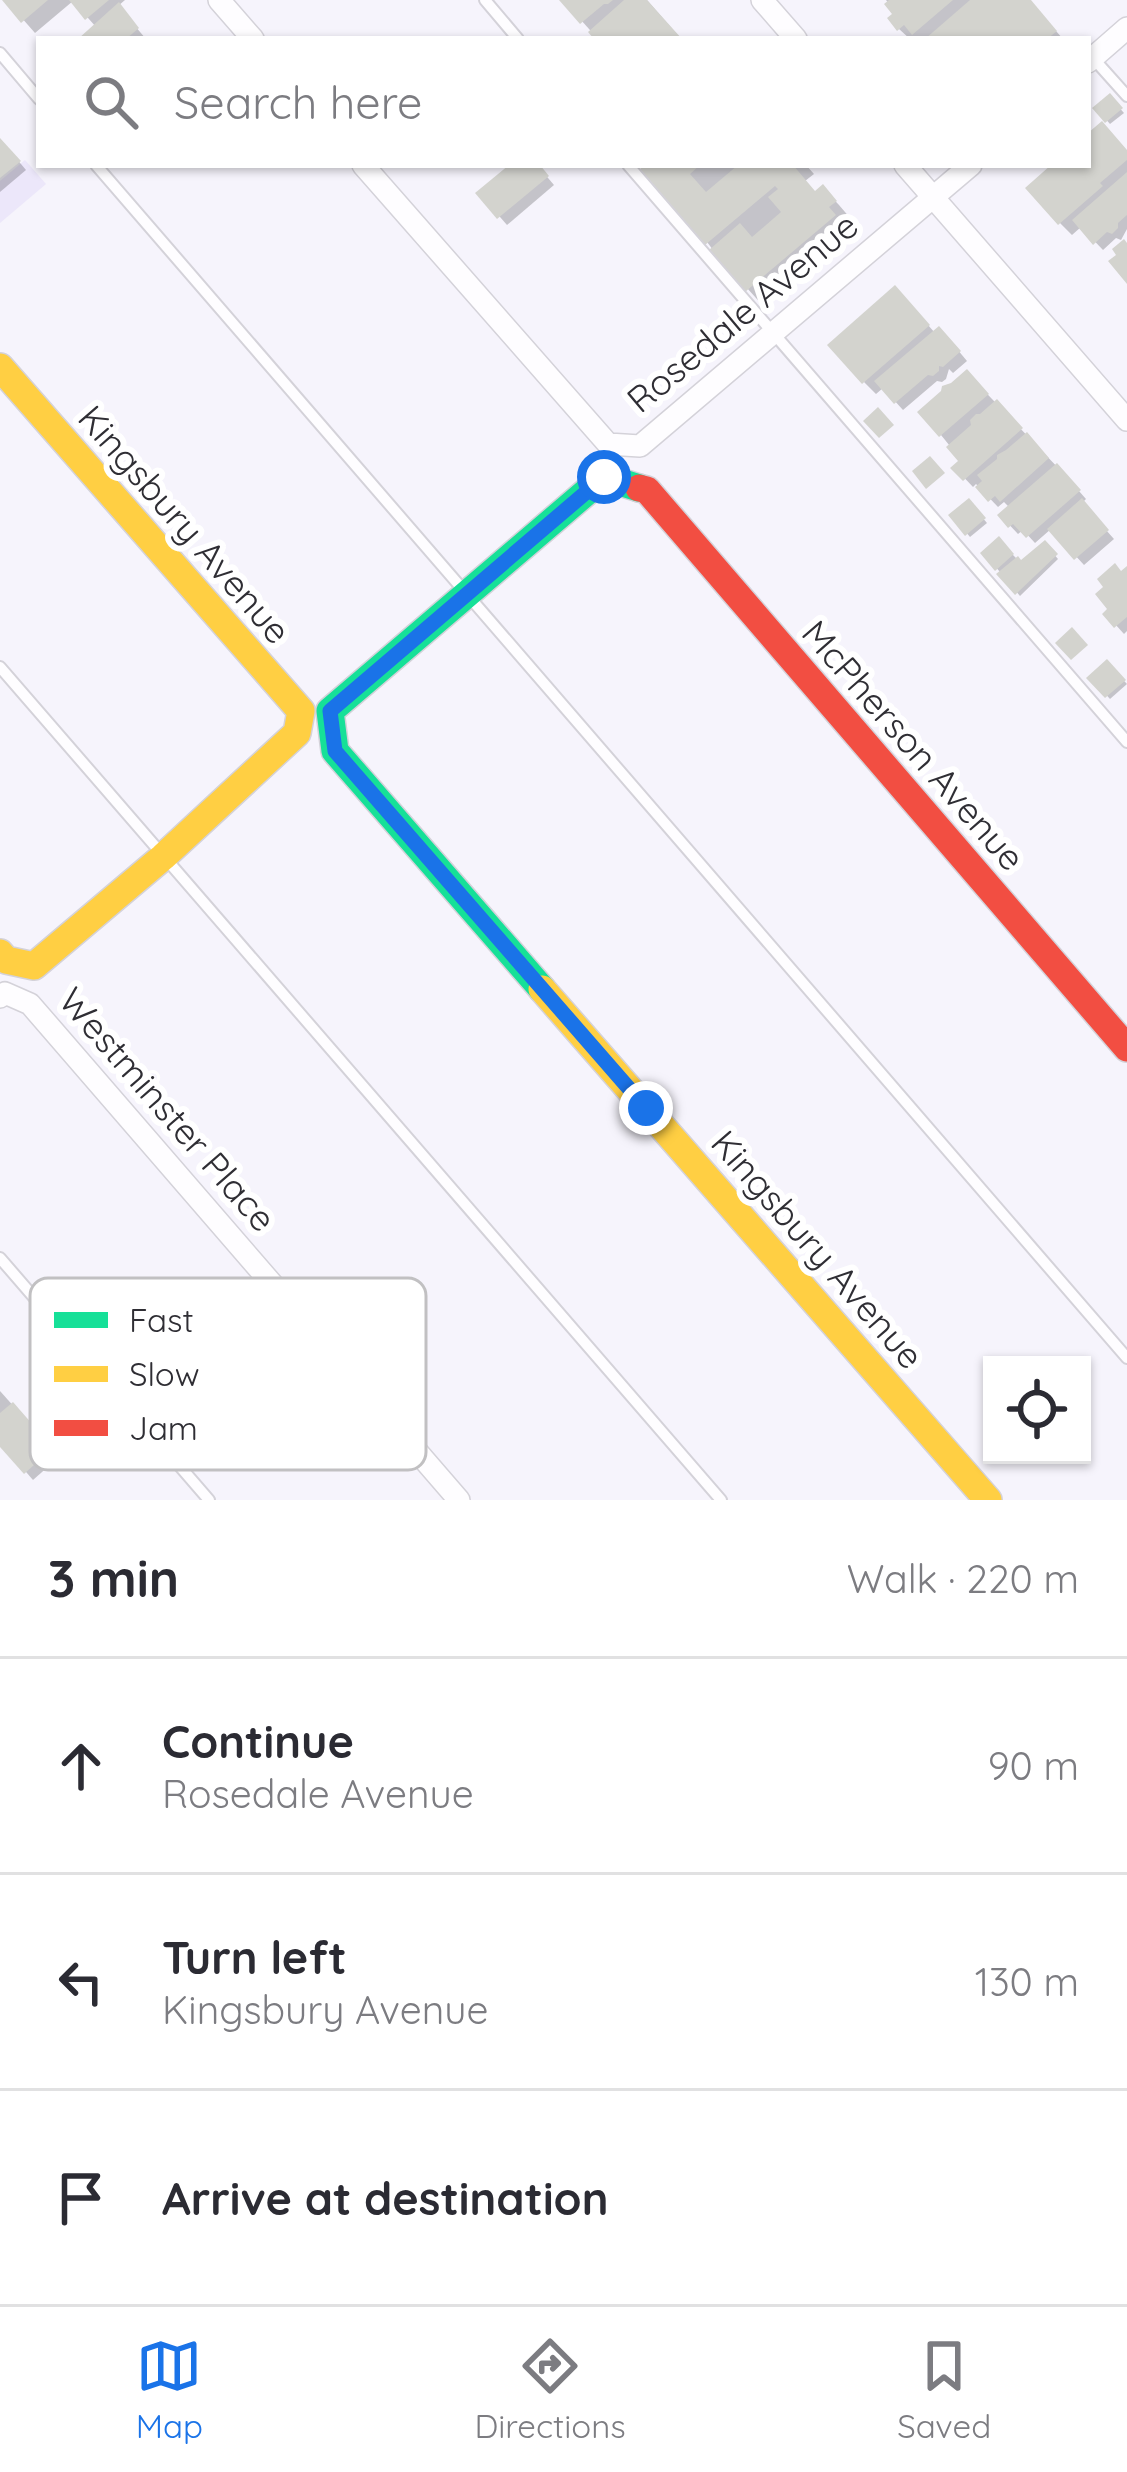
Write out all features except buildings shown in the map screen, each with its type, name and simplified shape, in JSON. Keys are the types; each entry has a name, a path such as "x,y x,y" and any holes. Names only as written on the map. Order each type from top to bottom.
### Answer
{"street":[{"path":"219,0 250,36"},
{"path":"762,0 793,36"},
{"path":"1091,60 1127,28"},
{"name":"Rosedale Avenue","path":"366,168 608,444 640,446 967,168"},
{"path":"908,168 1127,420"},
{"name":"Kingsbury Avenue","path":"0,367 301,711 297,733 164,857"},
{"name":"McPherson Avenue","path":"466,596 604,477 647,490 1127,1048"},
{"name":"Kingsbury Avenue","path":"466,596 330,711 335,751 988,1500"},
{"path":"3,956 34,966 164,857"},
{"name":"Westminster Place","path":"2,995 30,1004 267,1278"},
{"name":"Westminster Place","path":"426,1462 459,1500"}],"lane":[{"path":"485,0 515,36"},
{"path":"0,53 36,95"},
{"path":"1091,60 1127,97"},
{"path":"99,168 1127,1358"},
{"path":"631,168 1127,742"},
{"path":"0,667 721,1500"},
{"path":"0,1258 30,1293"},
{"path":"183,1470 209,1500"}],"shaded area":[{"path":"25,160 46,184 0,223 0,181"}],"traffic: fast":[{"path":"542,989 335,751 330,711 604,477 639,488"}],"traffic: slow":[{"path":"0,367 301,711 297,733 163,857 34,966 6,960 0,953"},
{"path":"542,989 988,1500"}],"traffic: jam":[{"path":"639,488 647,490 1127,1048"}],"route":[{"path":"604,477 330,711 335,751 646,1108"}]}
